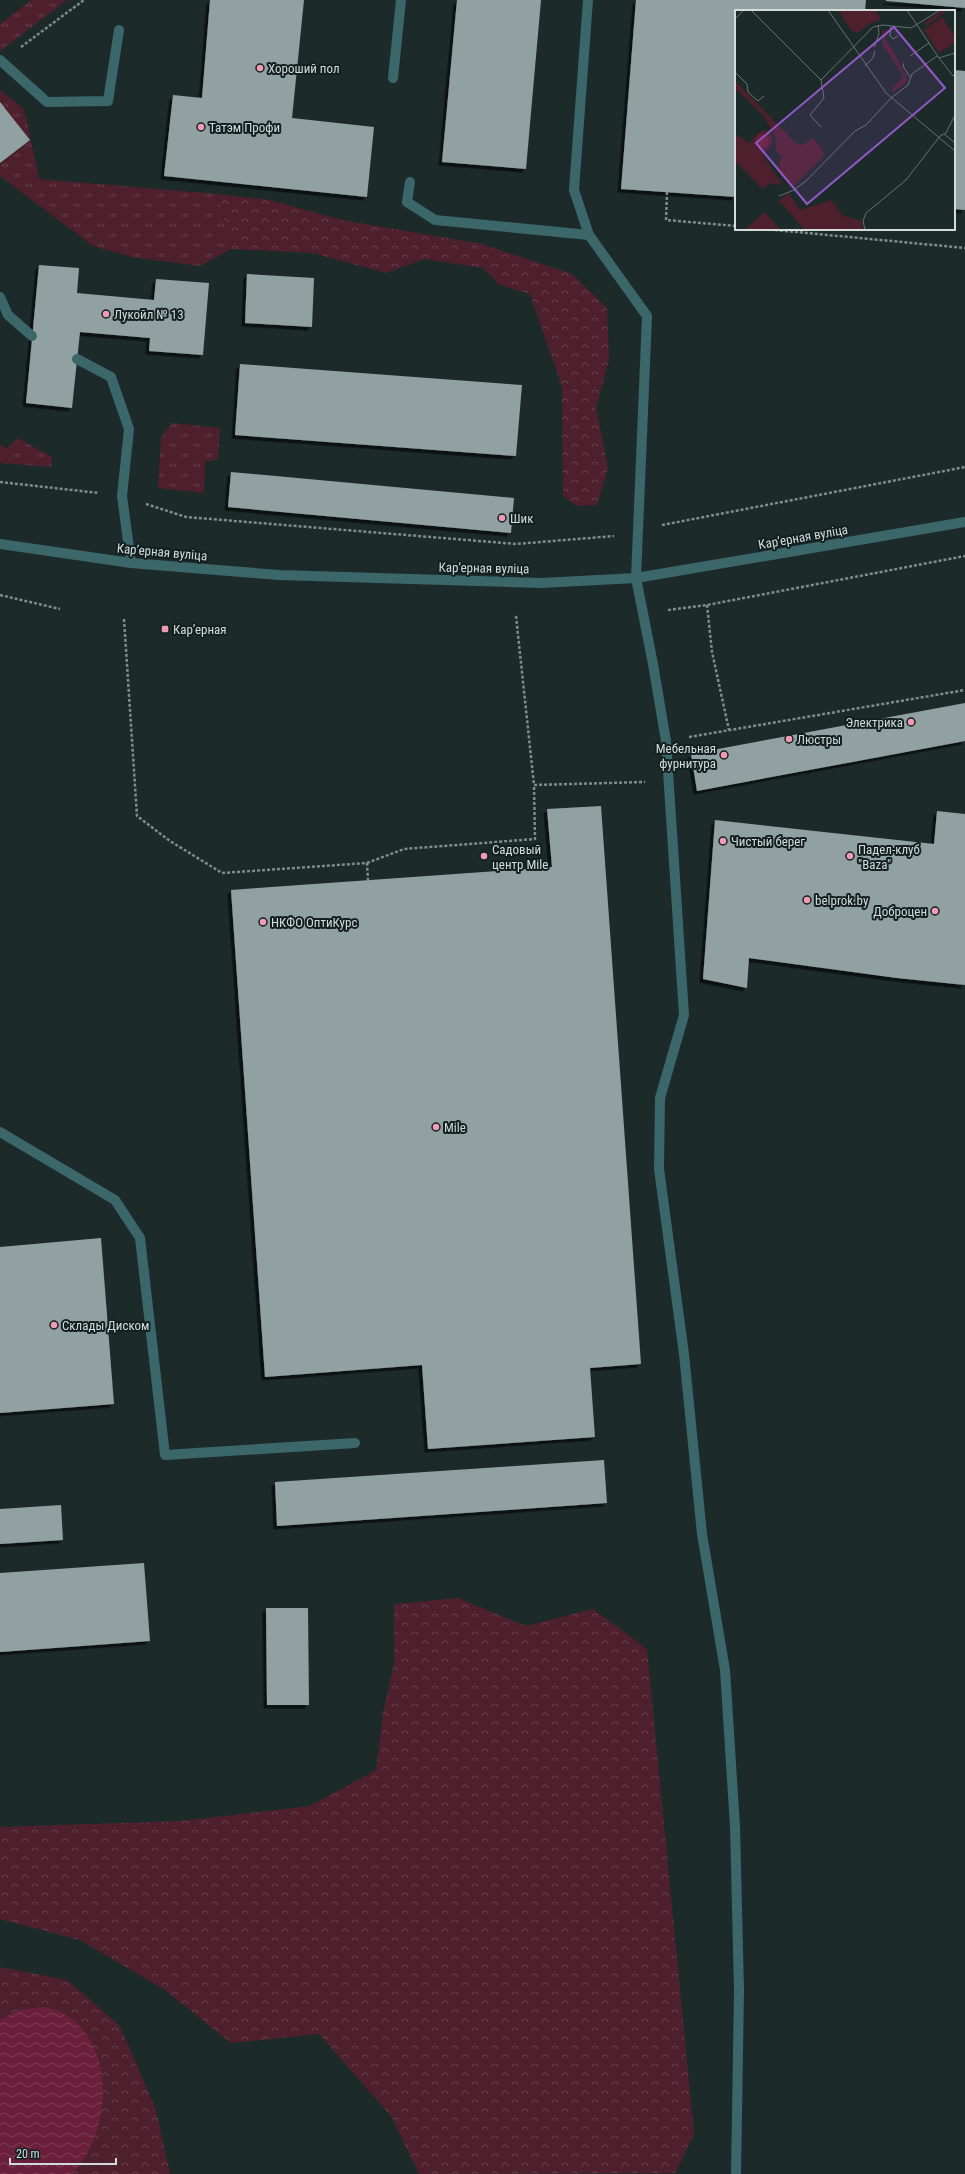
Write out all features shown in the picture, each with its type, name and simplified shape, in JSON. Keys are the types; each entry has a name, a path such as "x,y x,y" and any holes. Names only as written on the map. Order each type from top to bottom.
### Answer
{"street":[{"path":"393,78 400,0"},
{"path":"588,0 574,190 589,235 647,316 636,578 666,741 684,1015 660,1098 659,1169 684,1354 702,1534 725,1670 735,1826 740,1990 736,2174"},
{"path":"1,61 47,102 108,101 119,30"},
{"path":"410,182 407,202 435,220 589,235"},
{"path":"0,297 8,315 32,336"},
{"path":"77,359 111,377 128,429 122,496 131,563"},
{"name":"Карʼерная вуліца","path":"0,544 131,563 279,575 541,583 636,578 965,522"},
{"path":"0,1132 115,1200 140,1238 165,1455 355,1443"}],"path":[{"path":"1,61 84,0"},
{"path":"667,192 666,220 735,226"},
{"path":"782,230 965,248"},
{"path":"0,482 122,496 186,517 516,544 611,537 639,530 965,467"},
{"path":"642,614 707,605 965,556"},
{"path":"0,596 60,609"},
{"path":"707,605 712,652 729,730"},
{"path":"124,619 137,816 170,840 222,873 367,862 404,849 535,839 534,785 516,616"},
{"path":"666,741 965,690"},
{"path":"534,785 669,782"},
{"path":"367,862 368,880"}],"green space":[{"path":"31,0 67,0 0,51 0,24"},
{"path":"0,90 24,109 39,179 218,194 231,249 200,266 132,257 93,246 0,176"},
{"path":"218,194 270,200 342,220 482,244 572,274 607,308 609,360 596,408 608,468 597,505 577,506 563,496 562,387 530,294 500,285 483,268 424,259 386,273 313,253 231,249"},
{"path":"172,423 220,428 218,459 205,462 204,493 158,488 161,438"},
{"path":"18,438 52,457 51,467 0,463 0,444 6,449"},
{"path":"458,1598 526,1626 593,1609 647,1649 694,2134 675,2173 419,2174 391,2116 319,2034 231,2043 165,1990 80,1940 0,1919 0,1827 182,1821 310,1806 376,1770 383,1713 394,1664 394,1604"},
{"path":"0,1967 67,1980 120,2026 156,2110 170,2174 72,2174 89,2149 98,2126 102,2098 79,2026 61,2012 40,2007 18,2010 0,2020"}],"water":[{"path":"41,2007 54,2009 61,2012 79,2026 92,2044 100,2066 103,2089 101,2113 95,2136 85,2156 72,2174 0,2174 0,2020 18,2010"}],"building":[{"path":"210,0 304,0 292,118 374,127 367,197 164,176 173,95 202,98"},
{"path":"457,0 541,0 526,169 442,162"},
{"path":"636,0 866,0 865,10 735,10 735,197 621,189"},
{"path":"965,0 965,8 886,1"},
{"path":"955,70 965,71 965,210 955,209"},
{"path":"0,102 30,140 0,163"},
{"path":"39,265 79,268 77,293 154,300 156,279 209,283 203,355 149,351 150,338 80,332 72,408 26,403"},
{"path":"247,274 314,278 312,327 245,323"},
{"path":"240,364 522,385 516,456 235,435"},
{"path":"231,472 514,498 511,533 228,507"},
{"path":"965,703 965,741 697,791 691,754"},
{"name":"Mile","path":"601,806 641,1364 590,1368 595,1437 428,1449 422,1365 265,1377 231,890 552,867 547,809"},
{"name":"belprok.by","path":"937,811 965,814 965,985 897,978 749,958 747,988 703,979 715,820 934,844"},
{"name":"Склады Диском","path":"101,1238 114,1404 0,1413 0,1247"},
{"path":"604,1460 607,1503 277,1526 275,1482"},
{"path":"61,1505 63,1540 0,1544 0,1509"},
{"path":"144,1563 150,1641 0,1652 0,1573"},
{"path":"266,1608 308,1608 309,1705 267,1705"}],"place":[{"name":"Хороший пол","path":"260,68"},
{"name":"Татэм Профи","path":"201,127"},
{"name":"Лукойл № 13","path":"106,314"},
{"name":"Шик","path":"502,518"},
{"name":"Карʼерная","path":"165,629"},
{"name":"Электрика","path":"911,722"},
{"name":"Люстры","path":"789,739"},
{"name":"Мебельная фурнитура","path":"724,755"},
{"name":"Чистый берег","path":"723,841"},
{"name":"Садовый центр Mile","path":"484,856"},
{"name":"Падел-клуб \"Baza\"","path":"850,856"},
{"name":"belprok.by","path":"807,900"},
{"name":"Доброцен","path":"935,911"},
{"name":"НКФО ОптиКурс","path":"263,922"},
{"name":"Mile","path":"436,1127"},
{"name":"Склады Диском","path":"54,1325"}]}
